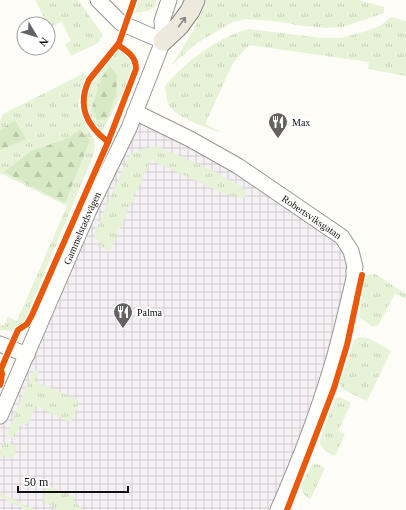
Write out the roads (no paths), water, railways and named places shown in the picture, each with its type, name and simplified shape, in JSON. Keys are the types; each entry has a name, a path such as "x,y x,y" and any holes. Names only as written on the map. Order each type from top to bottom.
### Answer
{"main road":[{"path":"163,41 179,26 190,11 195,0"}],"street":[{"path":"98,0 121,23 163,41 162,21 169,0"},
{"name":"Gammelstadsvägen","path":"0,416 89,210 129,128 163,41"},
{"name":"Robertsviksgatan","path":"135,112 190,139 238,166 342,237 351,251 355,267 354,278 334,356 315,418 278,510"},
{"path":"0,344 27,355"}],"place":[{"name":"Max","path":"278,139"},
{"name":"Palma","path":"123,329"}]}
